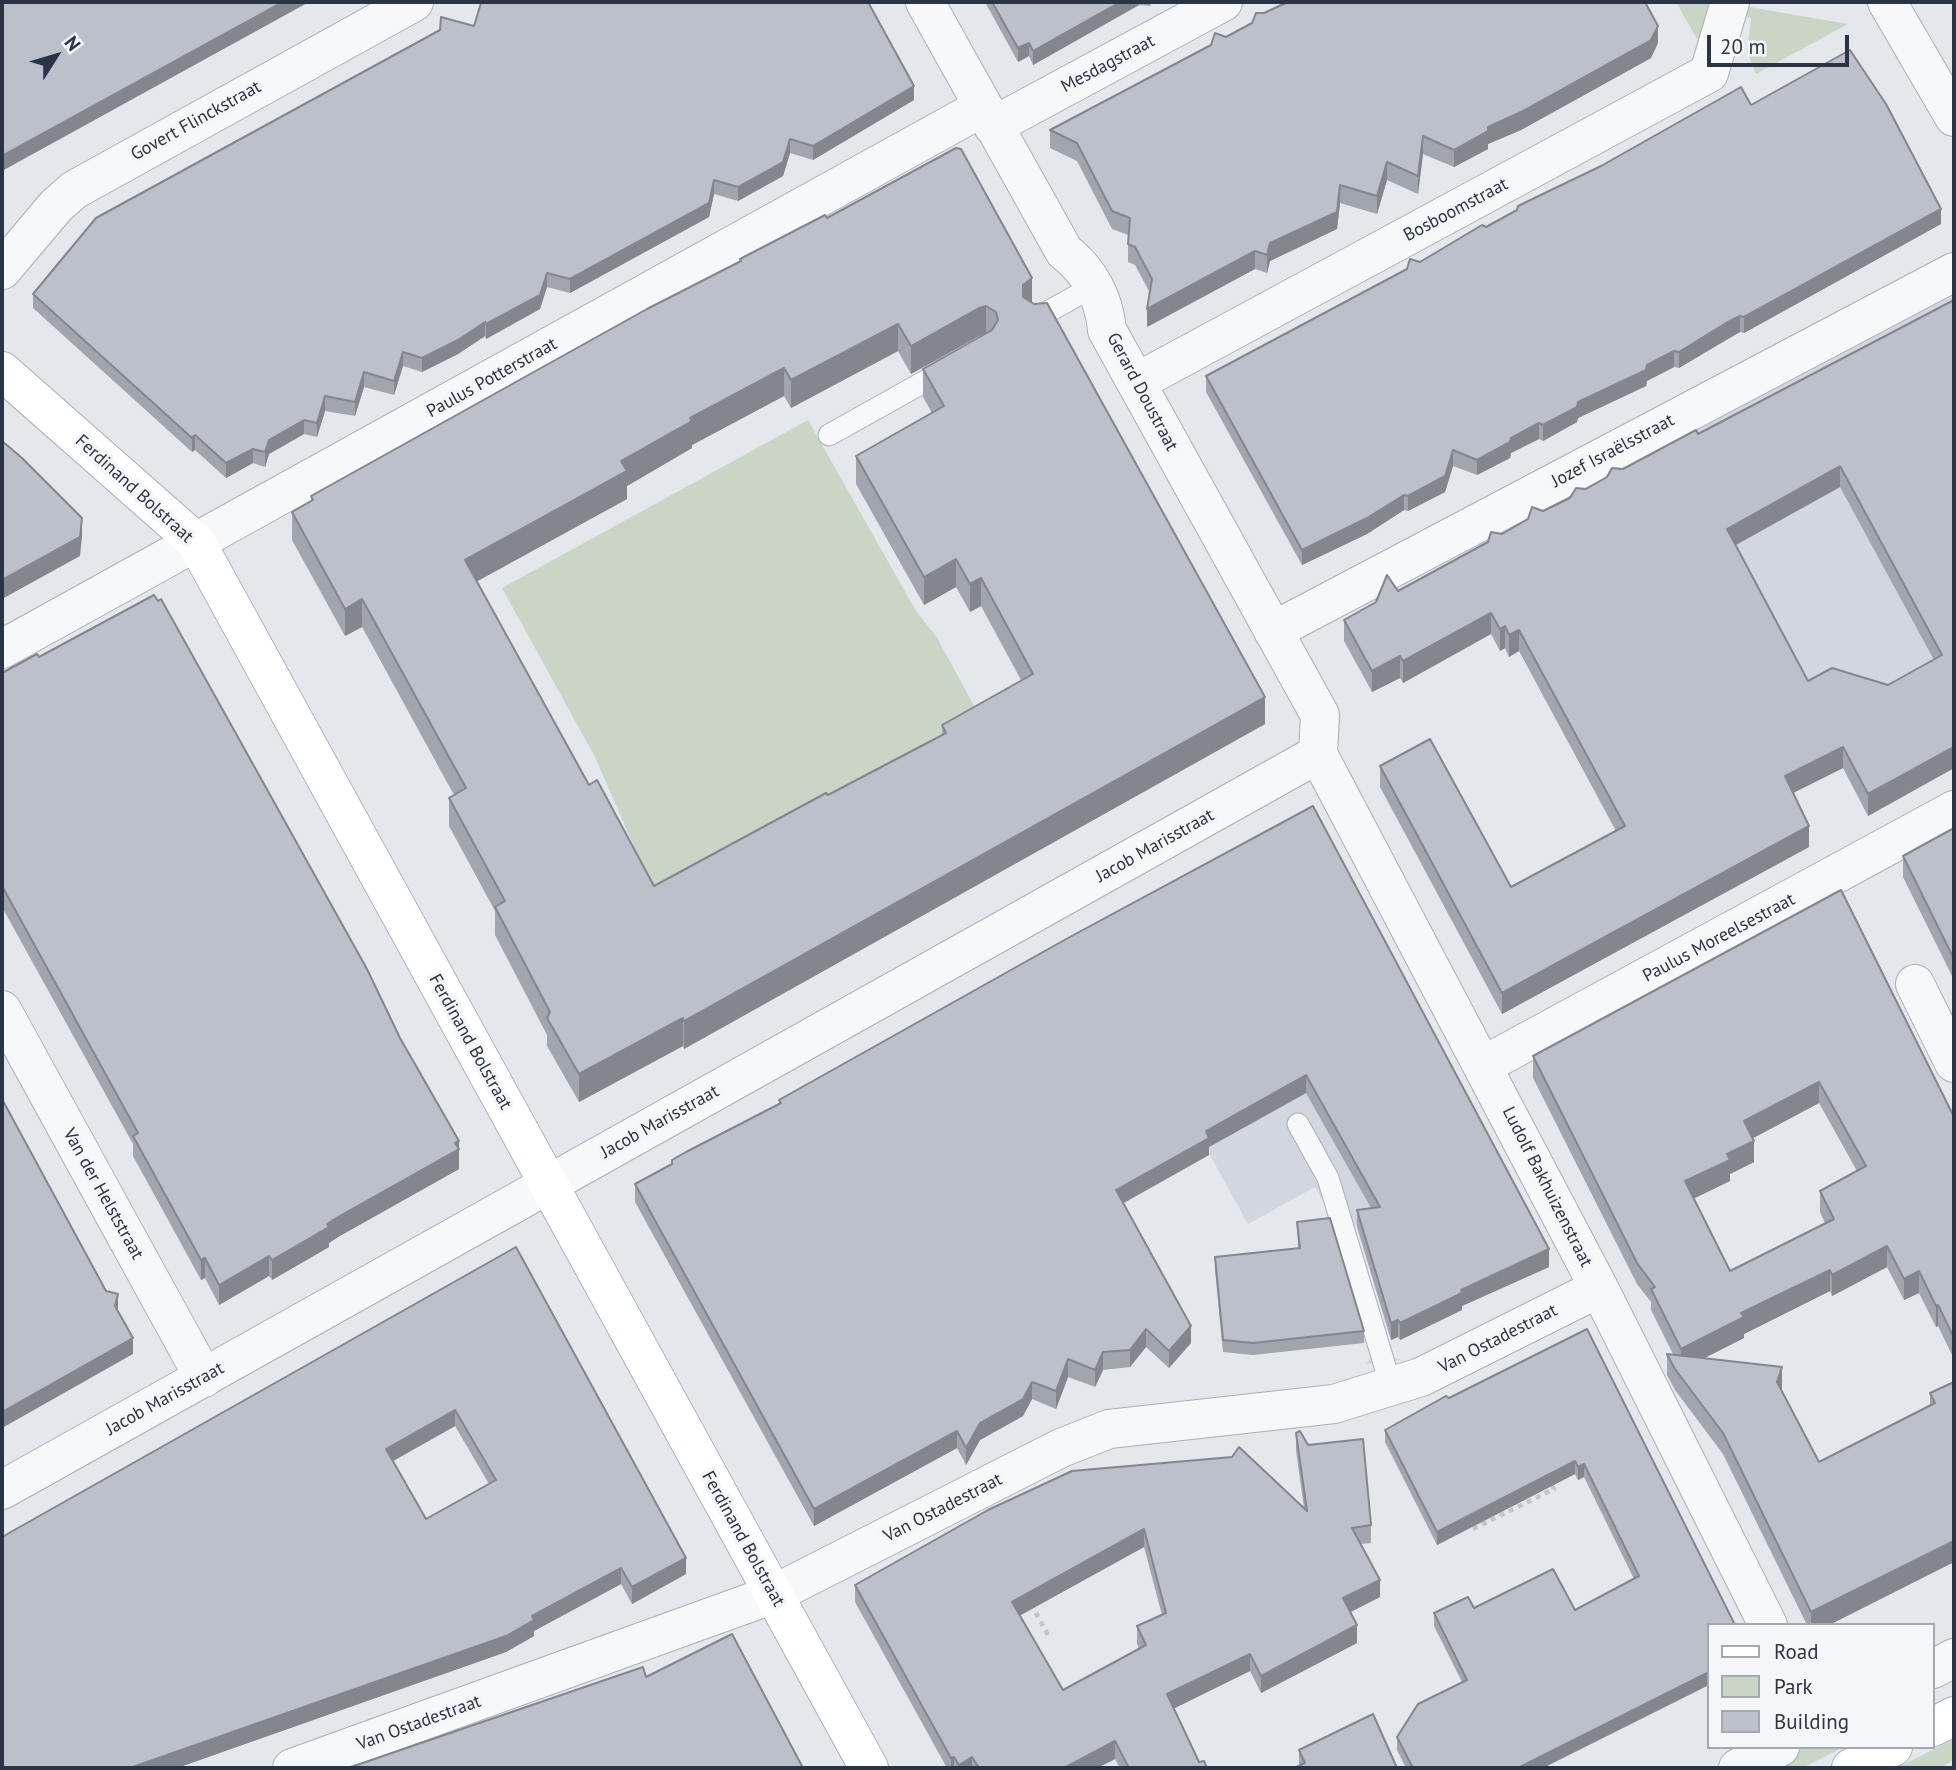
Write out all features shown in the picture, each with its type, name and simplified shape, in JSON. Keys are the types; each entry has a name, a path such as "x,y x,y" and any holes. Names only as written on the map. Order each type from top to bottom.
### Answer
{"street":[{"name":"Govert Flinckstraat","path":"2,270 56,206 74,190 414,2"},
{"name":"Gerard Doustraat","path":"925,2 1064,251 1083,267 1094,286 1105,306 1108,330 1320,715 1318,754"},
{"name":"Mesdagstraat","path":"988,116 1223,2"},
{"name":"Bosboomstraat","path":"1137,382 1709,73 1730,2"},
{"path":"1890,3 1954,117"},
{"name":"Paulus Potterstraat","path":"2,649 988,116"},
{"name":"Jozef Israëlsstraat","path":"1273,631 1954,272"},
{"name":"Ferdinand Bolstraat","path":"2,371 196,542 869,1768"},
{"name":"Jacob Marisstraat","path":"2,1490 1318,754"},
{"name":"Ludolf Bakhuizenstraat","path":"1318,754 1600,1288 1767,1623"},
{"name":"Paulus Moreelsestraat","path":"1484,1065 1954,810"},
{"path":"1915,984 1954,1063"},
{"name":"Van der Helststraat","path":"2,1010 204,1378"},
{"name":"Van Ostadestraat","path":"292,1768 774,1594 1061,1448 1109,1429 1334,1404 1421,1377 1600,1288"},
{"path":"1935,1668 1954,1658"},
{"path":"1935,1726 1954,1716"},
{"path":"1738,1768 1776,1749"},
{"path":"1851,1768 1889,1749"}],"lane":[{"path":"1035,319 1094,286"},
{"path":"829,435 963,360"},
{"path":"1298,1124 1328,1178 1391,1386"}],"path":[{"path":"1474,1529 1553,1489 1548,1478"}],"shaded area":[{"path":"1954,288 1954,670 1828,738 1726,548 1743,538 1686,433"},
{"path":"1319,1034 1407,1200 1352,1228 1393,1357 1400,1360 1366,1364 1372,1351 1335,1222 1315,1187 1248,1224 1185,1110"}],"green space":[{"path":"1676,2 1715,2 1705,35 1697,39"},
{"path":"1744,6 1848,24 1756,74 1747,52 1751,18 1743,15"},
{"path":"808,420 916,611 936,636 978,713 655,895 595,757 502,588"},
{"path":"1954,1739 1954,1760 1939,1768 1897,1768 1935,1749"},
{"path":"1800,1749 1840,1749 1802,1768 1763,1768"}],"building":[{"path":"2,2 283,2 2,156"},
{"path":"483,2 868,2 914,86 813,146 790,139 783,162 738,187 714,180 709,203 570,279 547,273 540,295 422,358 403,352 394,381 364,372 355,402 325,396 317,423 304,420 269,440 265,452 253,449 226,463 195,435 192,438 33,294 96,218 440,30 441,17 474,26"},
{"path":"992,2 1120,2 1033,51 1029,43 1018,48"},
{"path":"1288,2 1645,2 1658,26 1651,40 1521,112 1488,127 1488,131 1454,150 1423,136 1418,176 1387,162 1377,196 1340,185 1337,212 1270,243 1267,255 1255,251 1147,309 1152,279 1135,247 1128,244 1130,218 1112,211 1077,143 1050,130 1211,45 1215,33 1226,37 1252,23 1256,13 1264,13"},
{"path":"1850,50 1886,104 1941,209 1744,317 1740,316 1726,323 1679,352 1674,351 1647,365 1646,370 1578,402 1577,407 1511,438 1510,442 1477,460 1453,450 1445,476 1302,550 1206,376 1407,269 1410,259 1420,262 1482,225 1486,227 1517,210 1518,206 1601,166 1741,87 1751,105"},
{"path":"956,148 961,149 1032,278 1023,285 1023,297 1034,304 1047,303 1265,697 684,1021 683,1018 579,1074 547,1018 550,1012 495,907 505,901 449,798 466,788 362,599 345,609 292,512 313,500 311,496 647,309 825,215 827,218","holes":["986,306 996,312 998,320 992,330 923,369 944,406 856,456 924,577 956,559 970,584 981,578 1033,674 942,725 946,733 828,795 826,793 654,886 597,780 589,785 465,560 627,471 621,461 692,421 690,418 784,368 791,380 898,324 911,346 979,308"]},
{"path":"1954,300 1954,747 1868,794 1843,747 1785,776 1809,826 1502,993 1380,766 1430,739 1511,887 1625,826 1519,630 1509,635 1505,626 1500,629 1491,613 1403,661 1400,656 1372,671 1344,620 1376,602 1387,575 1398,591 1488,542 1491,532 1502,534 1528,519 1532,507 1543,511 1570,498 1576,488 1586,489 1607,477 1612,468 1623,469 1696,430 1698,434","holes":["1840,466 1942,655 1888,685 1832,668 1808,681 1727,529"]},
{"path":"2,441 82,518 80,537 2,580"},
{"path":"154,595 158,601 161,599 367,969 400,1038 459,1141 455,1143 459,1149 338,1217 327,1224 329,1227 272,1260 269,1256 219,1285 205,1258 201,1260 133,1136 138,1133 2,886 2,673 37,654 39,657"},
{"path":"1313,806 1549,1249 1461,1290 1462,1293 1400,1323 1398,1320 1391,1323 1357,1210 1380,1207 1306,1075 1206,1131 1209,1138 1116,1190 1191,1326 1169,1351 1146,1329 1130,1350 1103,1352 1095,1370 1068,1359 1056,1391 1032,1382 1023,1399 980,1423 966,1448 957,1431 814,1509 635,1184 672,1164 672,1160 686,1152 781,1103 779,1100 1068,938"},
{"path":"1954,828 1954,959 1903,856"},
{"path":"1841,890 1954,1117 1954,1338 1919,1271 1904,1279 1887,1246 1832,1275 1830,1270 1741,1313 1744,1317 1681,1349 1651,1289 1655,1287 1637,1263 1533,1056","holes":["1819,1082 1866,1166 1820,1191 1834,1219 1730,1271 1685,1181 1730,1160 1727,1154 1754,1141 1744,1121"]},
{"path":"2,1099 106,1291 118,1294 115,1306 133,1338 2,1412"},
{"path":"1330,1218 1364,1331 1253,1343 1223,1340 1215,1257 1300,1248 1297,1222"},
{"path":"516,1247 686,1558 632,1587 621,1568 532,1616 534,1620 506,1636 130,1768 2,1768 2,1537","holes":["455,1410 496,1480 426,1519 386,1449"]},
{"path":"1587,1329 1734,1623 1708,1623 1708,1673 1518,1768 1413,1768 1397,1737 1418,1704 1467,1680 1434,1613 1468,1597 1474,1608 1553,1569 1575,1610 1639,1576 1584,1464 1578,1467 1575,1461 1437,1532 1385,1430 1446,1396 1449,1398"},
{"path":"1667,1354 1782,1367 1777,1382 1819,1462 1935,1403 1930,1393 1954,1382 1954,1541 1811,1612 1723,1433 1675,1369"},
{"path":"1300,1431 1308,1445 1363,1439 1371,1525 1352,1528 1380,1580 1343,1598 1357,1625 1261,1676 1250,1654 1167,1694 1199,1762 1204,1761 1207,1768 1129,1768 1115,1741 1064,1768 979,1768 972,1757 959,1765 954,1757 951,1758 855,1585 988,1510 1072,1471 1232,1457 1239,1447 1307,1511 1296,1433","holes":["1144,1529 1166,1613 1137,1626 1146,1645 1063,1690 1012,1602"]},
{"path":"732,1634 803,1768 348,1768 643,1667 646,1677"},
{"path":"1373,1714 1397,1768 1294,1768 1305,1763 1299,1750"}]}
